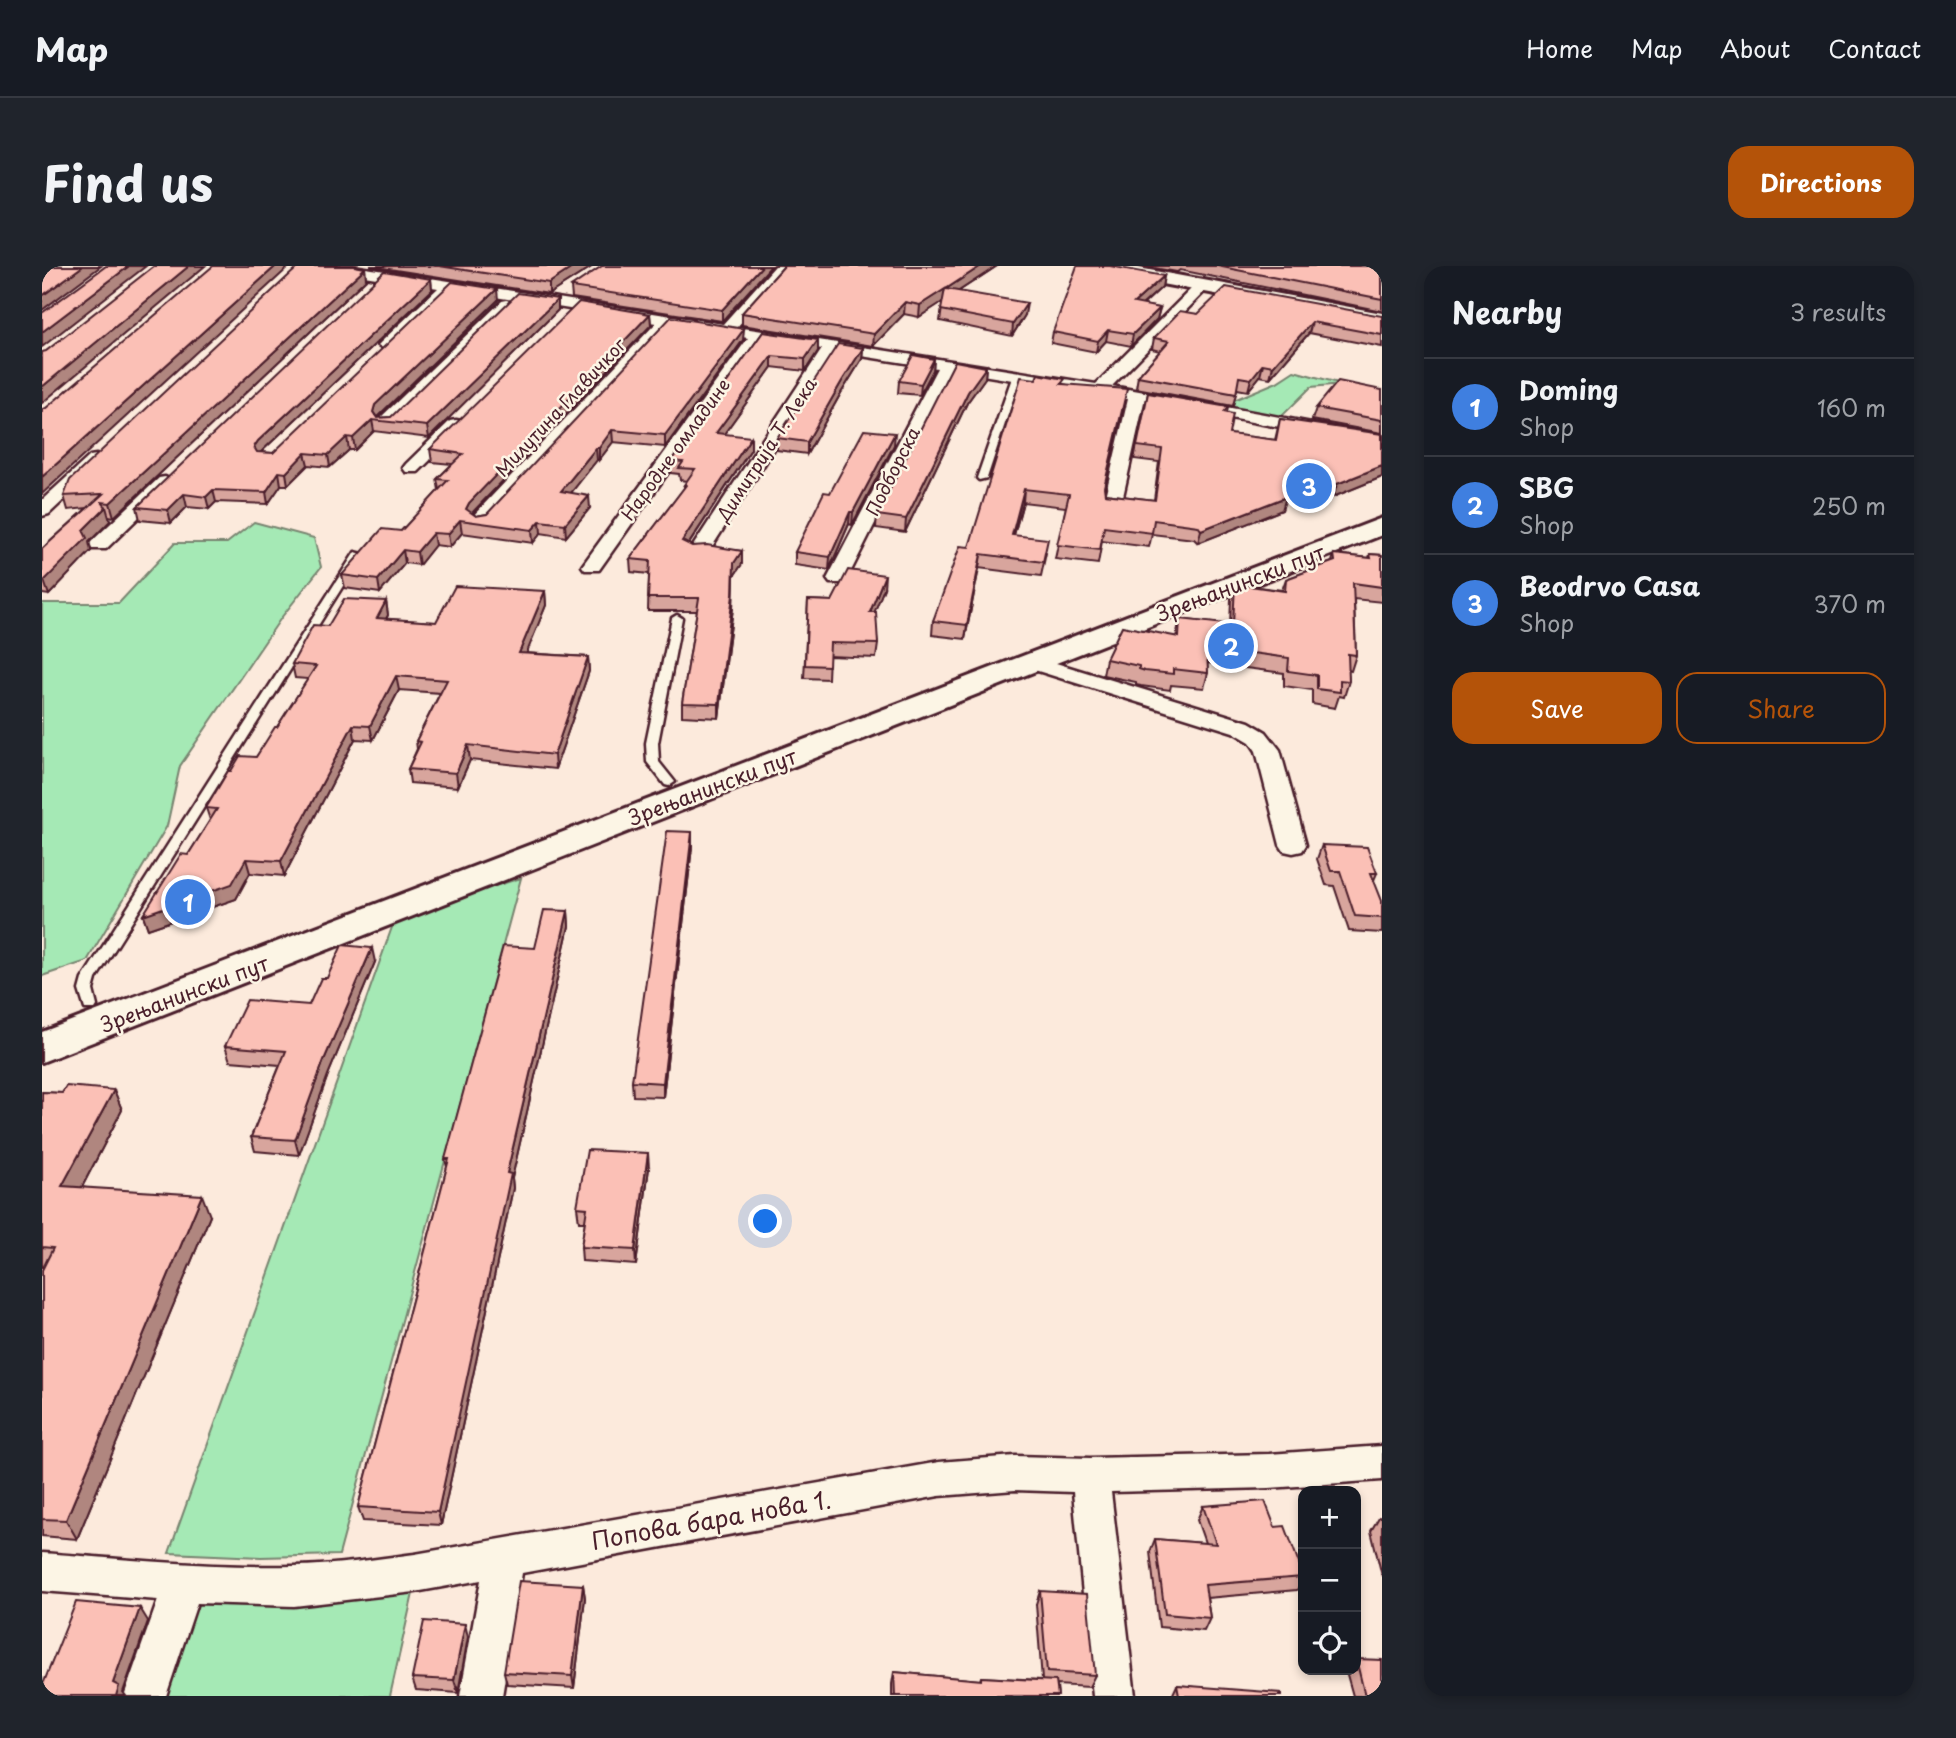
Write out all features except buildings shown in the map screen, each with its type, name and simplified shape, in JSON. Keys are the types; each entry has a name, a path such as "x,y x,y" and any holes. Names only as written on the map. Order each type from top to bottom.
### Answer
{"main road":[{"path":"1097,266 1144,270 1203,285 1382,319"},
{"name":"Зрењанински пут","path":"42,1024 668,782 1163,596 1382,509"},
{"name":"Зрењанински пут","path":"42,1048 1382,526"}],"street":[{"path":"327,266 555,300 1100,389 1382,441"},
{"path":"362,294 390,276 419,266"},
{"path":"728,328 783,266"},
{"path":"1100,389 1203,285"},
{"path":"378,353 448,286"},
{"path":"555,300 576,287"},
{"path":"385,423 516,295"},
{"path":"558,324 577,304"},
{"name":"Милутина Главичког","path":"479,521 668,319"},
{"name":"Народне омладине","path":"592,566 759,333"},
{"name":"Димитрија Т. Лека","path":"699,552 833,345"},
{"name":"Подборска","path":"837,579 947,364"},
{"path":"1113,502 1137,396"},
{"path":"412,468 470,410"},
{"path":"42,510 112,445"},
{"path":"99,545 180,468"},
{"path":"1033,662 1241,727 1258,737 1268,750 1293,845"},
{"name":"Попова бара нова 1.","path":"43,1575 184,1583 294,1586 332,1583 415,1573 939,1479 1015,1473 1090,1475 1269,1471 1382,1463"},
{"path":"1090,1475 1114,1696"},
{"path":"481,1696 505,1556"},
{"path":"145,1696 184,1583"}],"lane":[{"path":"982,478 1017,376"},
{"path":"90,1006 86,990 89,979 358,554"},
{"path":"668,782 653,762 652,743 677,618"}],"green space":[{"path":"1294,371 1342,384 1311,387 1278,420 1212,409 1277,382"},
{"path":"254,522 314,538 321,567 281,618 180,766 167,826 87,961 42,976 42,603 119,603 175,543 227,543"},
{"path":"521,878 339,1555 261,1557 169,1553 396,916"},
{"path":"414,1589 390,1696 161,1696 194,1598"}],"place":[{"name":"Beodrvo Casa","path":"1309,486"},
{"name":"SBG","path":"1231,646"},
{"name":"Doming","path":"188,902"}]}
